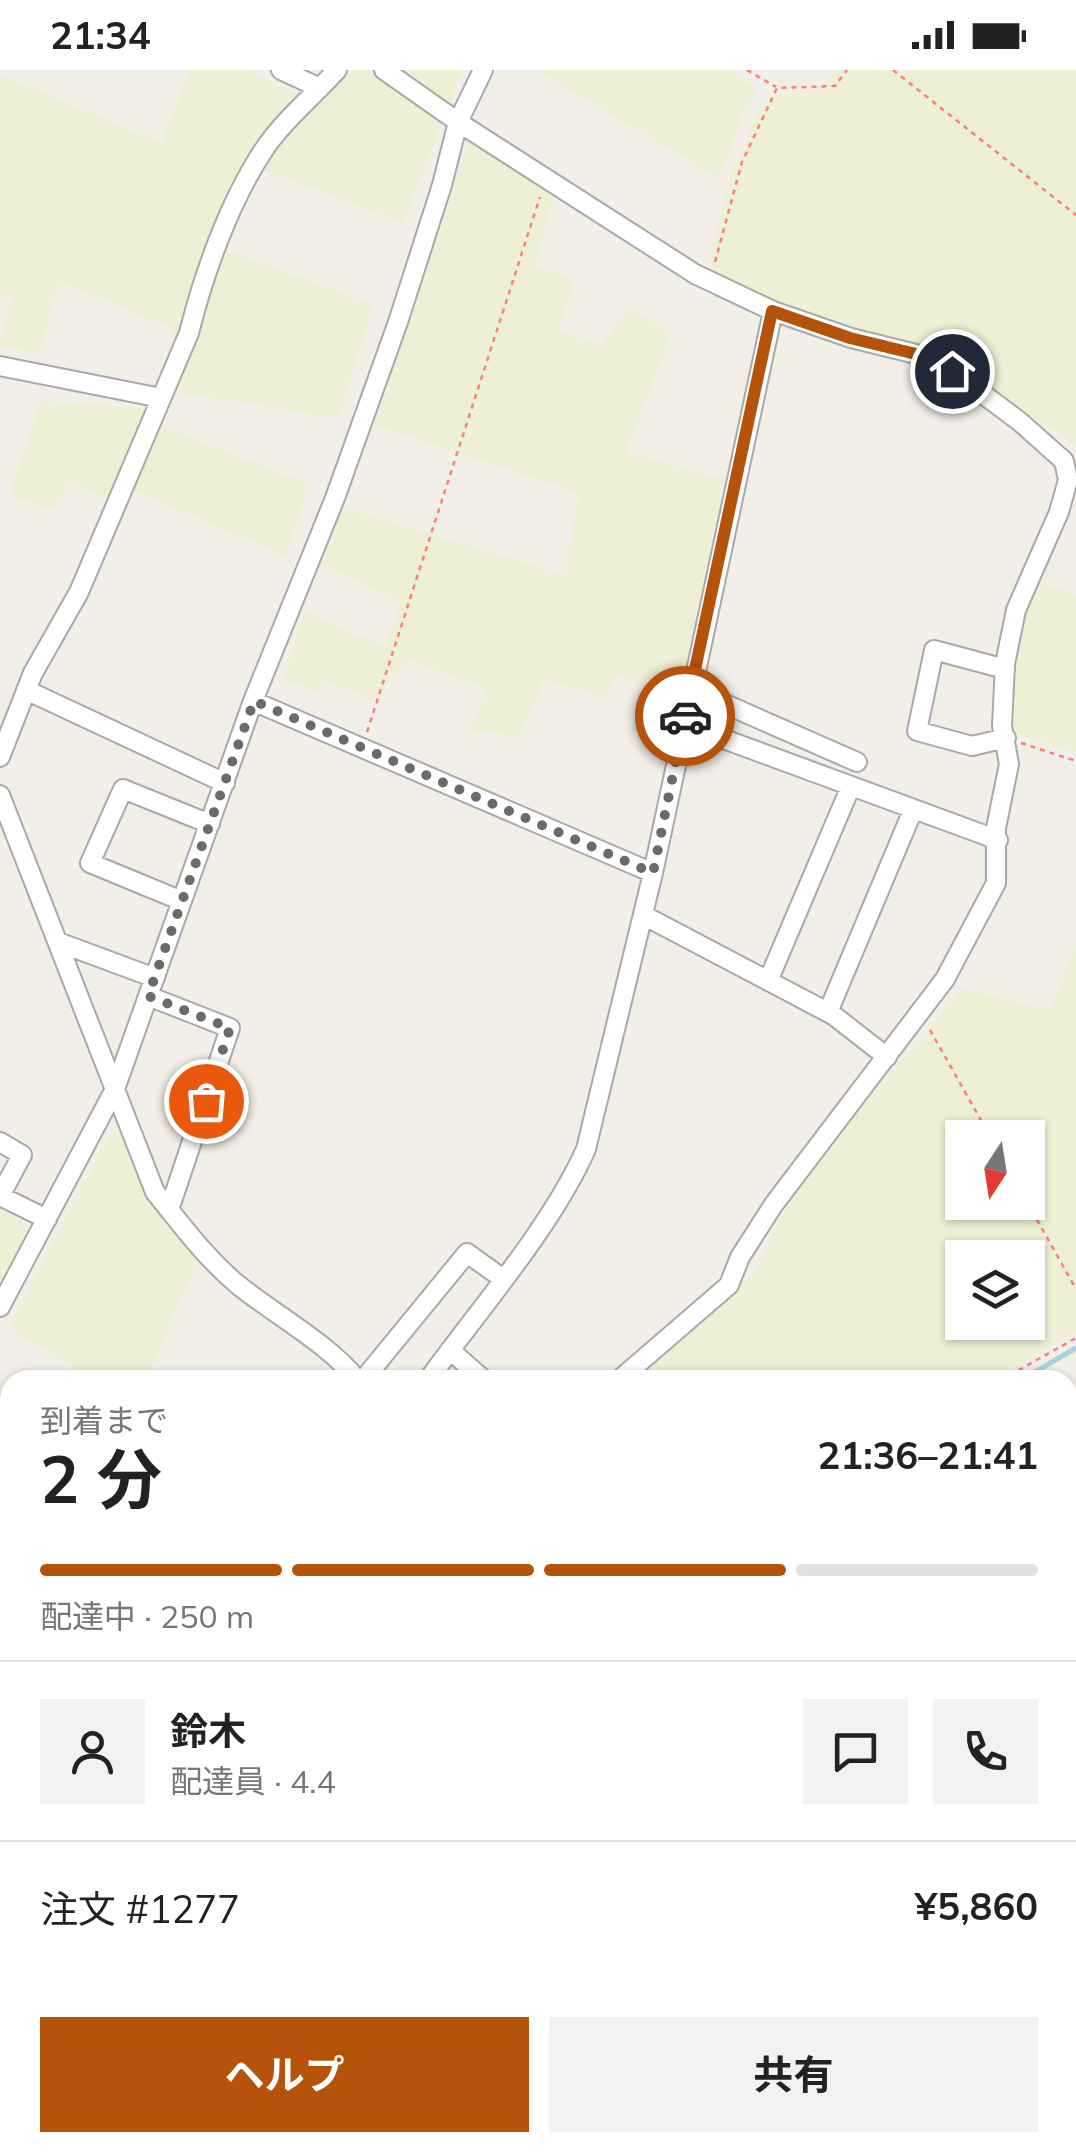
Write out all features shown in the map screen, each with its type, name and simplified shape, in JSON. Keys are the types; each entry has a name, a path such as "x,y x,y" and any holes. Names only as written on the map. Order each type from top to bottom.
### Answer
{"street":[{"path":"281,70 320,88"},
{"path":"0,758 26,690 79,592 162,398 189,333 198,296 223,230 263,150 337,70"},
{"path":"384,70 546,179 710,281 772,311 932,360 1019,421 1064,461 1068,480 1059,512 1016,610 1005,669 1002,712 1009,764 996,828 996,882 946,979 774,1204 740,1256 729,1285 631,1370"},
{"path":"0,1307 115,1089 254,701 398,322 458,122 484,70"},
{"path":"435,1370 576,1170 586,1149 653,873 772,311"},
{"path":"0,366 162,398"},
{"path":"1005,669 934,650 916,731 972,746 1006,738"},
{"path":"691,689 857,762"},
{"path":"26,690 225,783"},
{"path":"254,701 653,873"},
{"path":"683,724 998,840"},
{"path":"768,981 850,786"},
{"path":"182,901 90,862 123,789 210,824"},
{"path":"0,795 155,1192 197,1245 235,1282 348,1370"},
{"path":"828,1012 913,810"},
{"path":"643,915 828,1012 886,1056"},
{"path":"58,942 230,1028 170,1210"},
{"path":"0,1142 22,1155 0,1196 46,1219"},
{"path":"368,1370 467,1253 502,1278"},
{"path":"450,1350 473,1370"}],"path":[{"path":"747,70 778,88 835,86 847,70"},
{"path":"893,70 1076,215"},
{"path":"710,281 742,162 778,88"},
{"path":"362,748 546,179"},
{"path":"1006,738 1076,761"},
{"path":"920,1012 981,1120"},
{"path":"1037,1220 1076,1289"},
{"path":"1019,1370 1076,1338"}],"green space":[{"path":"190,70 248,70 300,96 332,70 462,70 403,223 262,169 221,248 373,304 339,418 174,392 172,329 60,281 38,353 0,346 12,298 0,296 0,74 161,143"},
{"path":"536,70 727,70 758,89 743,113 719,178"},
{"path":"836,70 1076,70 1076,445 922,345 887,339 786,306 713,268 710,258 729,181 754,121 778,95 822,86"},
{"path":"470,141 555,195 535,264 575,282 558,328 600,347 629,308 671,333 626,453 723,478 683,684 614,677 607,698 544,679 520,736 471,730 486,688 408,660 373,700 323,680 319,692 284,680 304,611 385,647 400,604 323,565 341,507 565,575 579,493 366,422"},
{"path":"41,401 152,409 162,426 308,484 286,556 132,490 121,507 69,483 52,509 9,496"},
{"path":"1039,582 1076,595 1076,753 1014,732 1008,724 1008,695 1023,613"},
{"path":"1076,944 1076,1332 1007,1370 645,1370 756,1271 794,1188 963,988 1051,1011"},
{"path":"119,1117 171,1213 202,1249 150,1370 78,1370 8,1328"},
{"path":"0,1209 27,1226 0,1297"}],"waterway":[{"path":"1038,1370 1076,1348"}],"way so far":[{"path":"206,1101 230,1028 148,996 254,701 653,873 685,716"}],"route":[{"path":"685,716 772,311 850,338 916,354 952,371"}]}
